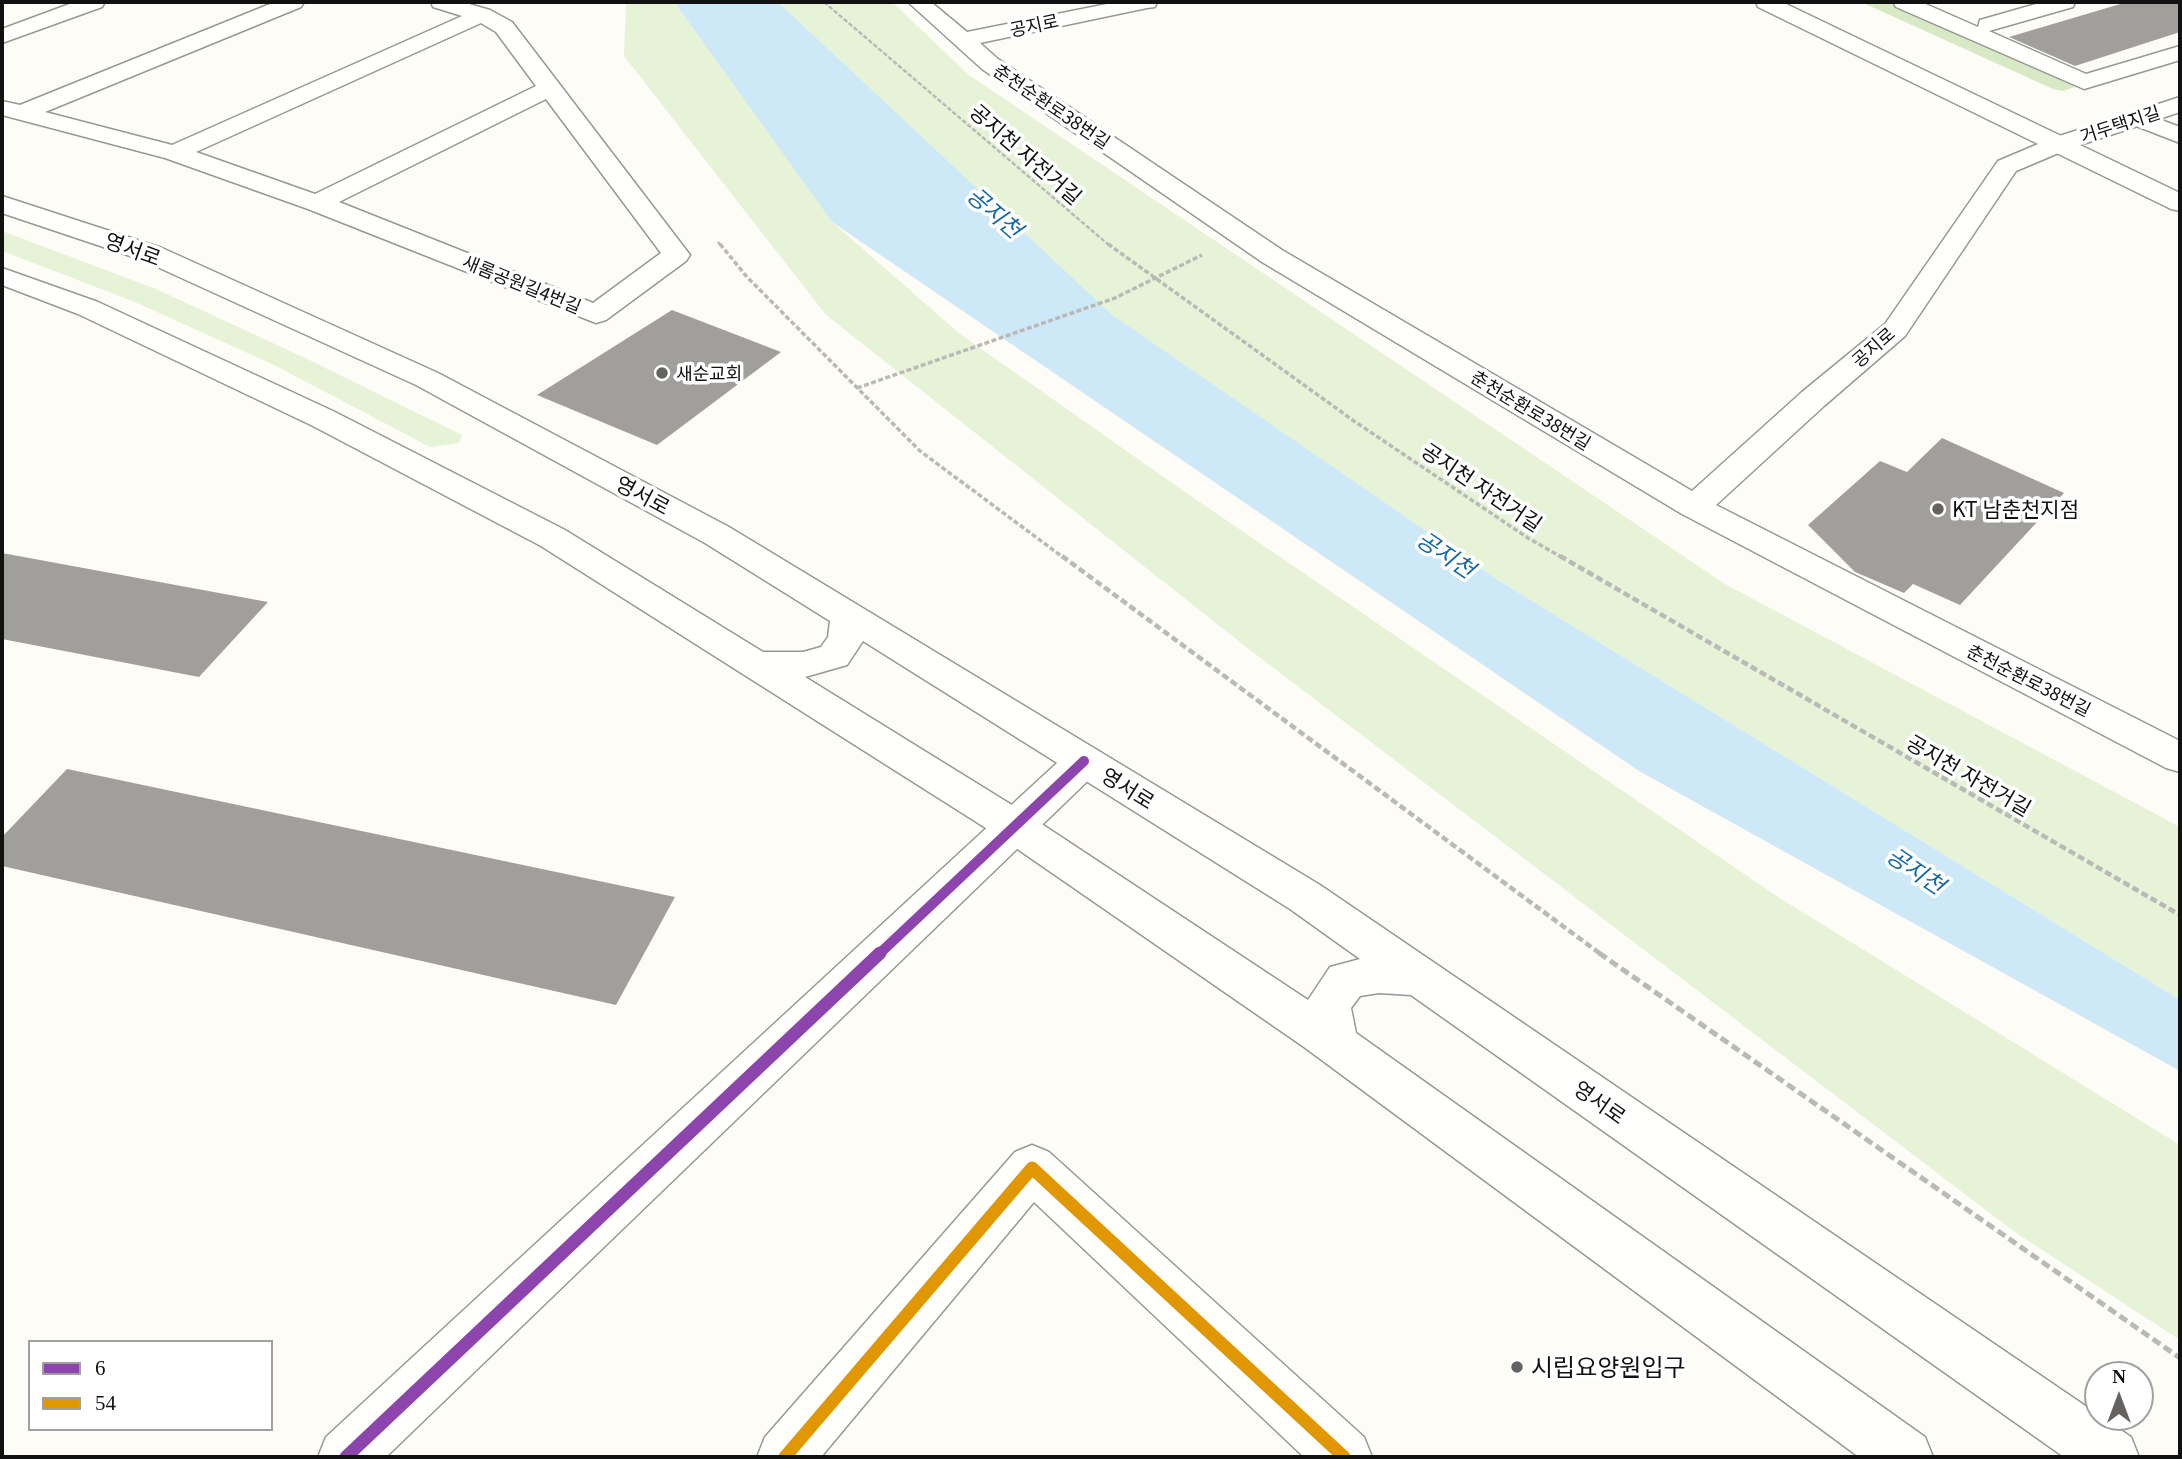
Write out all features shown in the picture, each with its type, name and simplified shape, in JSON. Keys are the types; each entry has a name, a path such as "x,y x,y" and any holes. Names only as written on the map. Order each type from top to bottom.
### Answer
{"street":[{"path":"2,36 94,2"},
{"name":"새롬공원길4번길","path":"12,111 293,2"},
{"name":"새롬공원길4번길","path":"12,111 174,153 317,202 596,314 676,255 504,27 482,15 441,2"},
{"name":"춘천순환로38번길","path":"919,2 990,64 1272,256 1694,508 2180,758"},
{"name":"공지로","path":"963,40 1147,2"},
{"path":"1766,2 2180,203"},
{"path":"1904,2 2084,82 2180,53"},
{"path":"1988,25 2065,2"},
{"path":"174,153 482,15"},
{"path":"317,202 550,88"},
{"name":"거두택지길","path":"2059,144 2180,104"},
{"path":"2140,119 2180,136"},
{"name":"공지로","path":"1694,508 1813,399 1895,330 2007,166 2059,144"},
{"name":"영서로","path":"2,204 152,254 427,379 717,536 1305,897 2111,1457"},
{"path":"2,276 88,308 324,419 553,538 1014,825 1335,1044 1905,1457"},
{"path":"757,665 803,665 834,656 846,639 848,615"},
{"path":"346,1457 1084,761"},
{"path":"1335,1044 1328,1005 1346,980 1379,974 1420,977"},
{"path":"785,1457 1032,1168 1341,1456"}],"path":[{"name":"공지천 자전거길","path":"824,2 1125,259 1354,421 1528,538 2180,915"},
{"path":"713,236 747,277 920,451 1563,928 2180,1358"},
{"path":"857,388 1115,298 1203,255"}],"green space":[{"path":"626,2 674,2 832,222 960,334 1185,492 1778,897 2180,1145 2180,1340 2016,1233 1250,650 826,315 624,56"},
{"path":"778,2 892,2 969,75 1725,584 2180,827 2180,1000 1493,577 1111,315"},
{"path":"1861,2 1891,2 2072,83 2075,87 2063,91 2053,89"},
{"path":"2,231 156,289 303,357 462,435 459,443 430,447 274,365 135,302 2,251"}],"water":[{"name":"공지천","path":"674,2 778,2 1112,315 1493,577 2180,1000 2180,1071 1639,771 832,222"}],"building":[{"path":"2127,2 2180,2 2180,32 2075,66 2009,37"},
{"name":"새순교회","path":"672,310 781,352 657,445 537,395"},
{"name":"KT 남춘천지점","path":"1942,438 2064,493 1960,605 1913,584 1904,593 1855,572 1808,525 1880,461 1907,472"},
{"path":"2,553 268,602 199,677 2,639"},
{"path":"67,769 675,897 616,1005 2,866 2,837"}],"transit line":[{"name":"6","path":"346,1457 1084,761"},
{"name":"54","path":"785,1457 1032,1168 1344,1457"}],"place":[{"name":"새순교회","path":"662,373"},
{"name":"KT 남춘천지점","path":"1938,509"},
{"name":"시립요양원입구","path":"1517,1367"}]}
